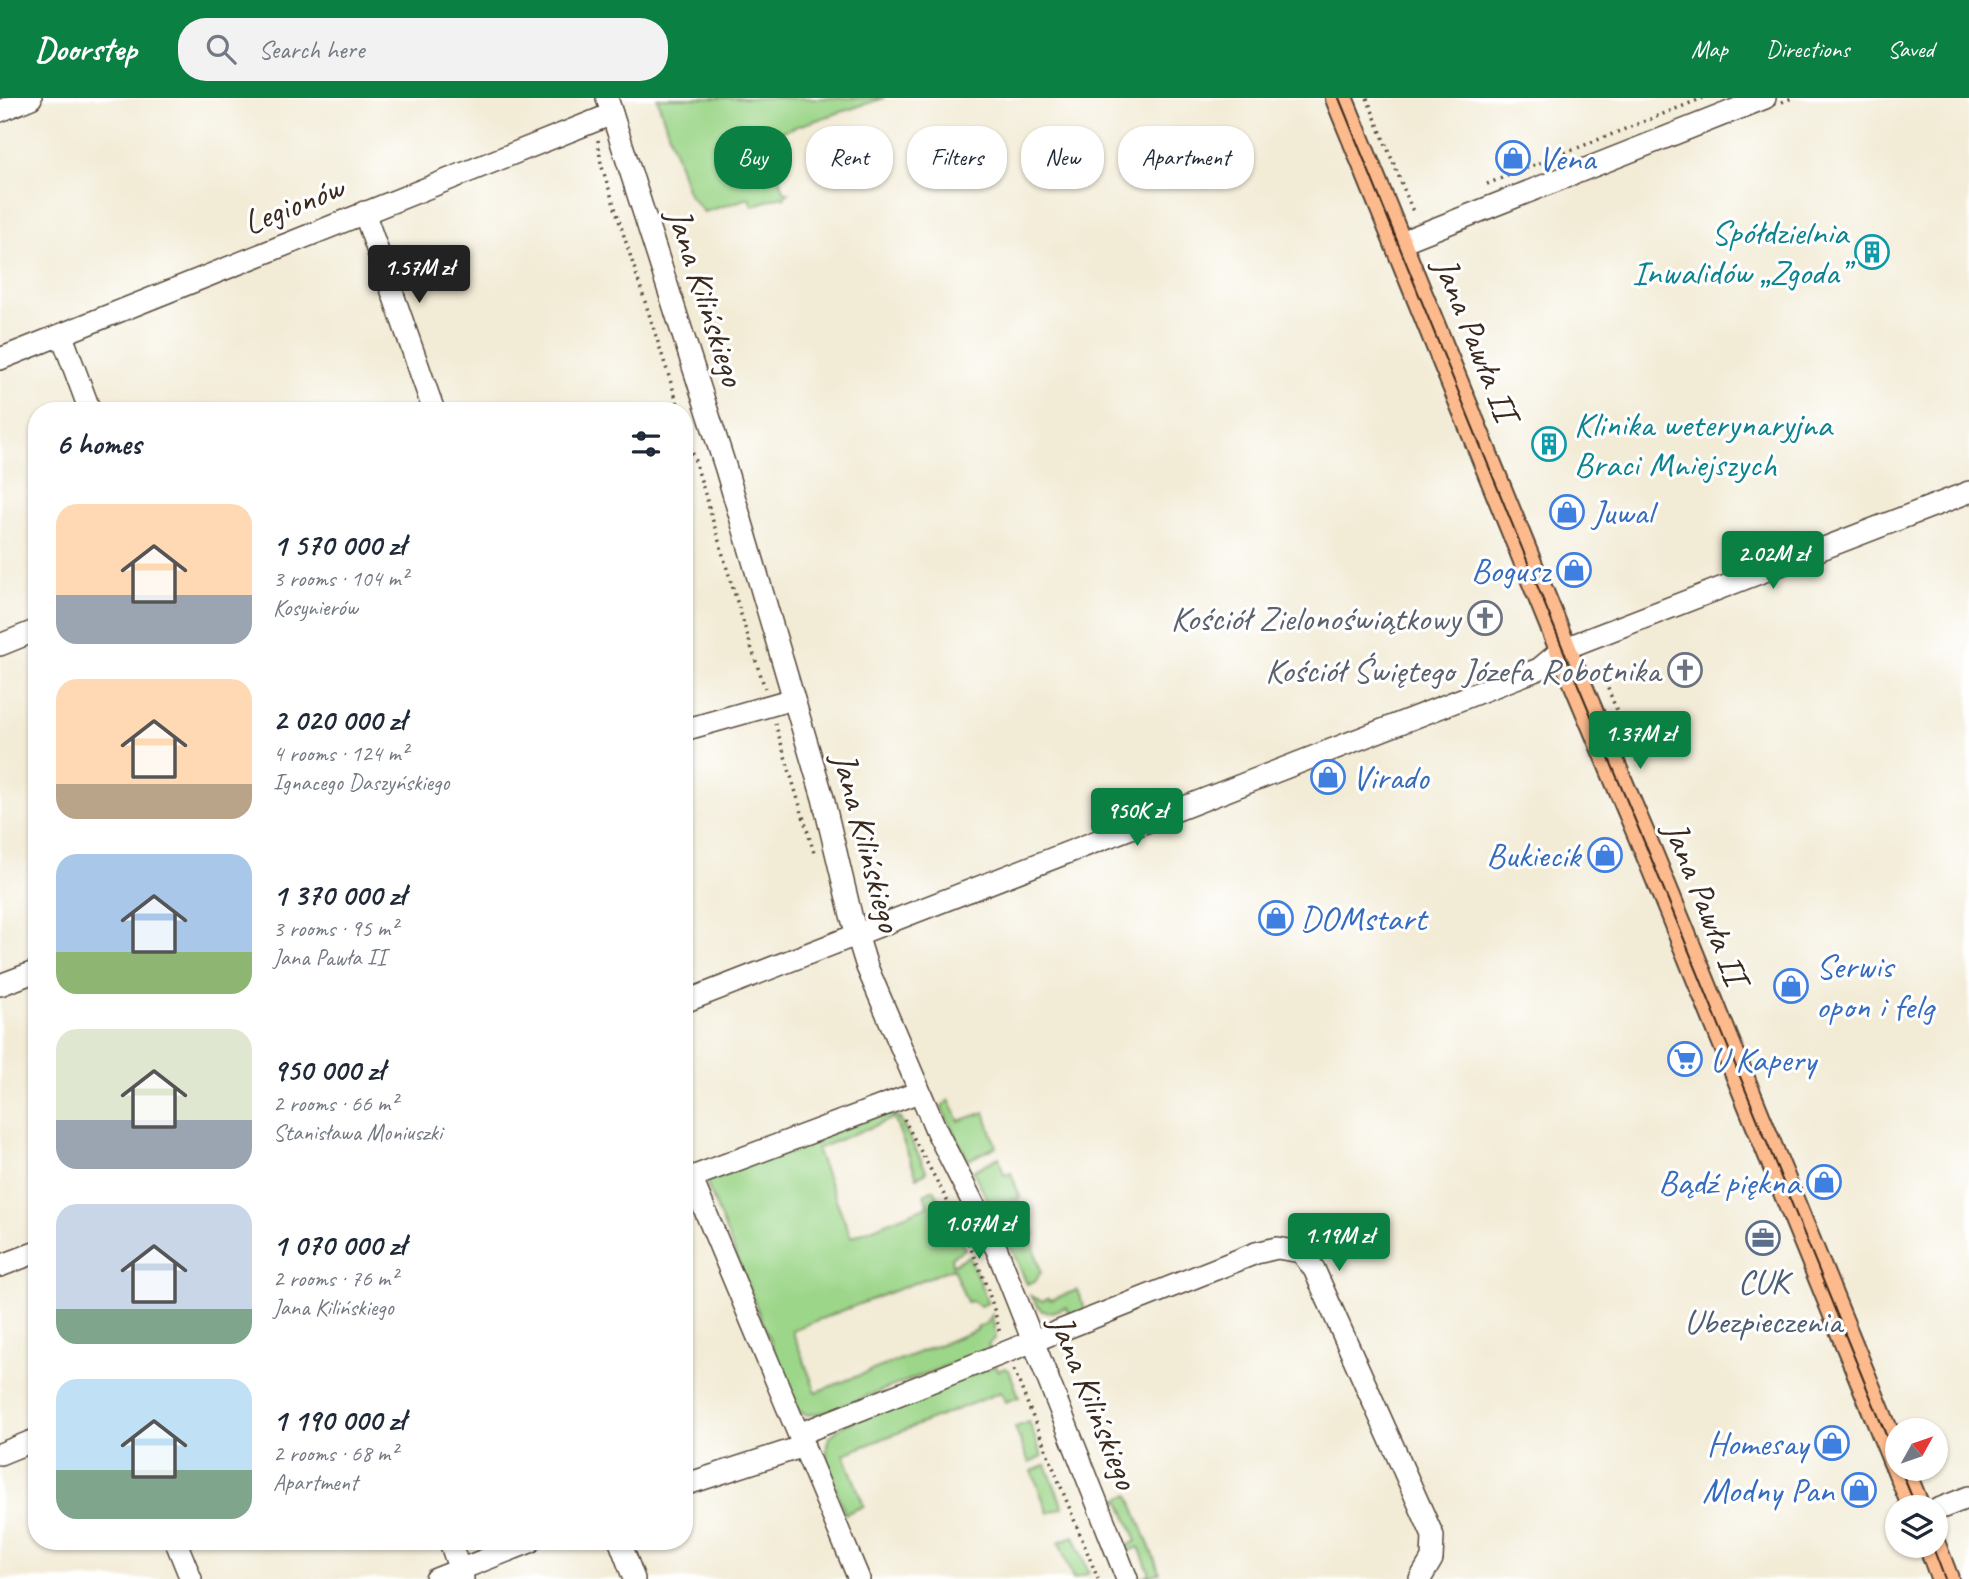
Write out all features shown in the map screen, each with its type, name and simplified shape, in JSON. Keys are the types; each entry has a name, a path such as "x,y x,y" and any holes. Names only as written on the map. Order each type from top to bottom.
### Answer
{"main road":[{"name":"Jana Pawła II","path":"1339,98 1885,1433"},
{"path":"1937,1558 1945,1579"}],"street":[{"path":"0,110 31,98"},
{"path":"1399,243 1772,101"},
{"name":"Legionów","path":"0,359 364,212 604,111"},
{"name":"Jana Kilińskiego","path":"604,111 726,469 829,821 867,967 919,1092 996,1250 1128,1579"},
{"path":"364,212 431,402"},
{"path":"62,335 87,402"},
{"path":"693,999 1539,669 1563,649 1969,492"},
{"path":"0,645 28,634"},
{"path":"693,727 793,699"},
{"path":"0,985 28,974"},
{"path":"693,1177 919,1092"},
{"path":"693,1193 859,1579"},
{"path":"693,1482 801,1440 1034,1341 1256,1253 1277,1248 1301,1252 1314,1269 1433,1536 1432,1559 1420,1579"},
{"path":"0,1266 28,1255"},
{"path":"0,1454 28,1443"},
{"path":"1948,1505 1969,1497"},
{"path":"179,1550 191,1579"},
{"path":"453,1550 462,1574"},
{"path":"436,1579 462,1574 513,1550"},
{"path":"623,1550 634,1579"}],"path":[{"path":"1367,98 1412,209 1416,213"},
{"path":"1772,101 1792,98"},
{"path":"604,111 601,164 677,402"},
{"path":"693,454 717,529 738,611 770,705 812,852 817,860"},
{"path":"899,1109 984,1277 1003,1343"},
{"path":"1010,1360 1098,1579"}],"green space":[{"path":"657,98 884,98 792,128 714,126 714,189 783,189 788,193 784,198 782,196 752,206 749,198 704,212 689,195"},
{"path":"949,1100 959,1121 985,1112 996,1147 968,1160 941,1107"},
{"path":"887,1112 900,1119 927,1172 917,1177 894,1118 816,1149 851,1237 928,1206 924,1194 934,1189 965,1249 951,1257 952,1265 969,1256 988,1303 980,1306 971,1301 967,1302 953,1268 792,1330 816,1392 977,1330 987,1323 992,1315 996,1338 988,1344 990,1349 826,1412 806,1415 798,1411 706,1181"},
{"path":"999,1157 1004,1175 1011,1173 1020,1197 992,1209 973,1171"},
{"path":"1019,1201 1027,1222 1005,1233 993,1212"},
{"path":"1033,1229 1035,1235 1031,1237 1041,1272 1035,1281 1027,1284 1008,1241"},
{"path":"1077,1290 1087,1314 1071,1318 1066,1307 1052,1312 1042,1311 1031,1296 1042,1301 1049,1298 1051,1300"},
{"path":"996,1365 998,1371 1005,1368 1009,1370 1019,1397 1005,1402 1001,1392 844,1454 864,1506 845,1514 831,1476 827,1455 829,1439 835,1432 846,1424"},
{"path":"1029,1422 1042,1457 1029,1463 1015,1427"},
{"path":"1046,1465 1063,1507 1048,1513 1032,1471"},
{"path":"1129,1495 1160,1573 1139,1579 1150,1574 1139,1547 1127,1552 1125,1547 1137,1541 1120,1501 1108,1506 1110,1502"},
{"path":"1074,1536 1089,1573 1073,1579 1059,1542"}],"tram line":[{"path":"1339,98 1885,1433"},
{"path":"1905,1481 1911,1495"},
{"path":"1937,1558 1945,1579"}],"place":[{"name":"Vena","path":"1513,158"},
{"name":"Spółdzielnia Inwalidów „Zgoda”","path":"1872,252"},
{"name":"Klinika weterynaryjna Braci Mniejszych","path":"1549,444"},
{"name":"Juwal","path":"1567,512"},
{"name":"Bogusz","path":"1574,570"},
{"name":"Kościół Zielonoświątkowy","path":"1485,618"},
{"name":"Kościół Świętego Józefa Robotnika","path":"1685,670"},
{"name":"Virado","path":"1328,777"},
{"name":"Bukiecik","path":"1605,855"},
{"name":"DOMstart","path":"1276,918"},
{"name":"Serwis opon i felg","path":"1791,986"},
{"name":"U Kapery","path":"1685,1059"},
{"name":"Bądź piękna","path":"1824,1182"},
{"name":"CUK Ubezpieczenia","path":"1763,1238"},
{"name":"Homesay","path":"1832,1443"},
{"name":"Modny Pan","path":"1859,1490"}]}
